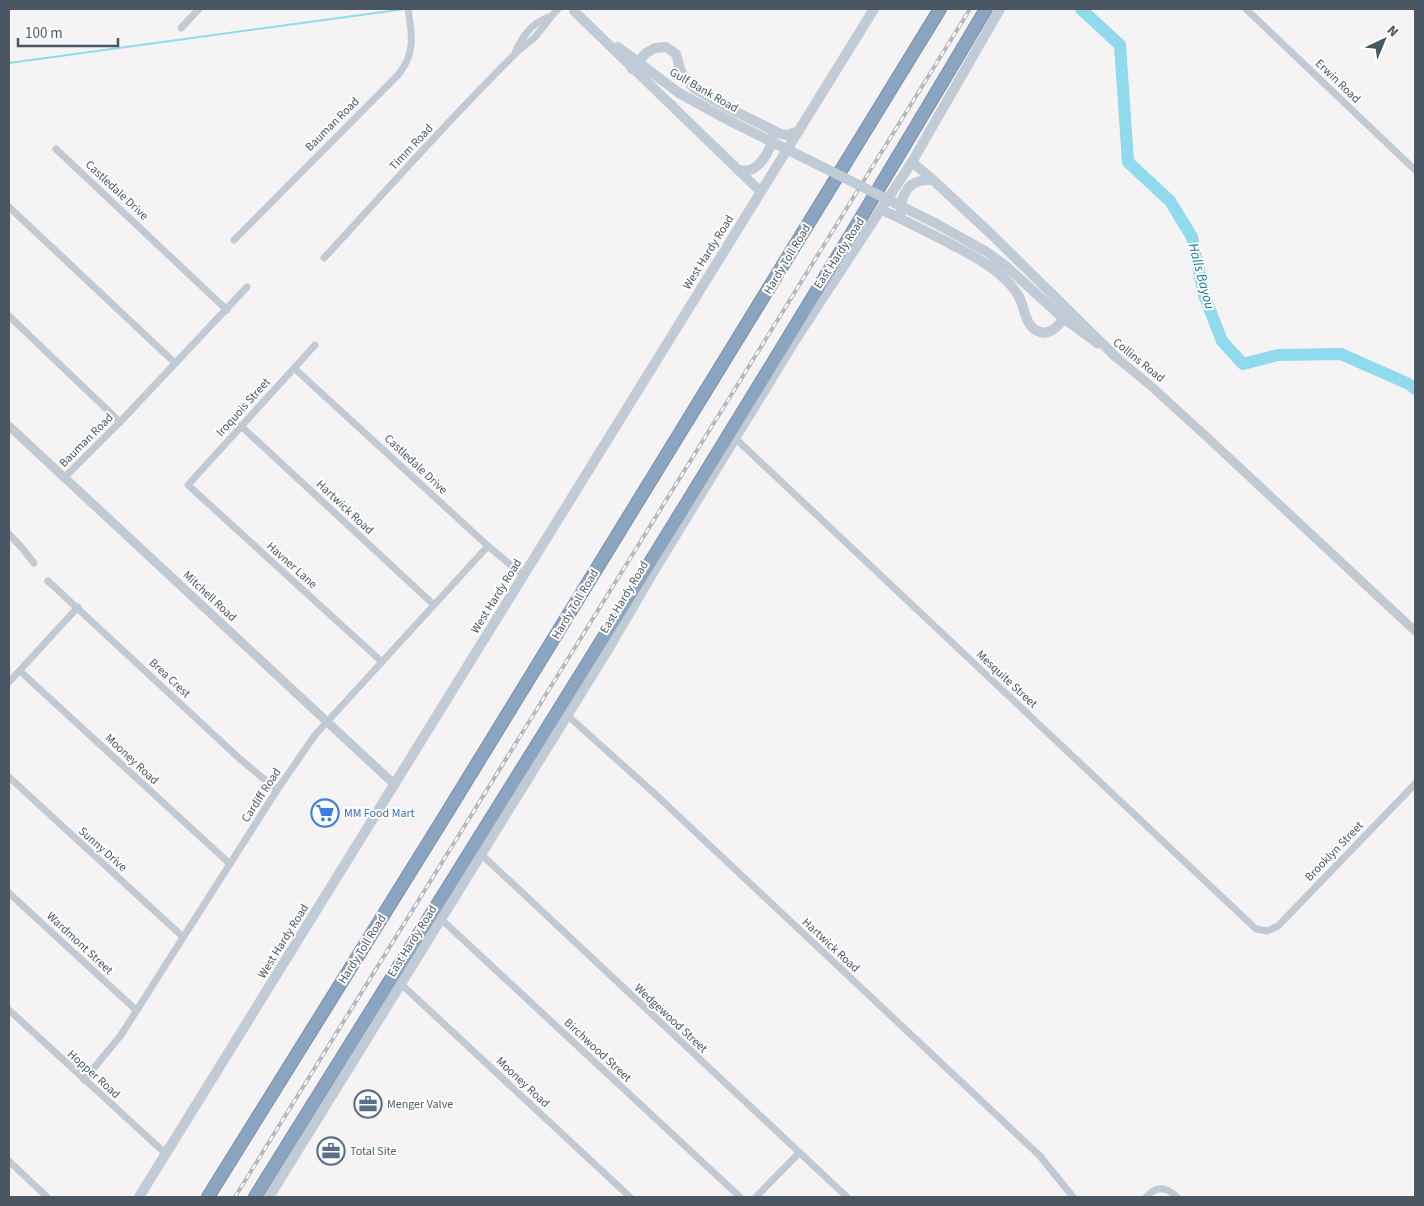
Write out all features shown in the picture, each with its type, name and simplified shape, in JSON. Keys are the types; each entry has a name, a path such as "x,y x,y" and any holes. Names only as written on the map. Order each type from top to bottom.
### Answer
{"highway":[{"name":"Hardy Toll Road","path":"208,1197 440,824 940,9"},
{"path":"255,1197 722,446 876,194 986,9"}],"main road":[{"name":"West Hardy Road","path":"138,1197 874,9"},
{"name":"East Hardy Road","path":"269,1197 567,715 735,438 796,340 912,162 1000,9"},
{"path":"573,10 635,65 760,192"},
{"path":"635,65 646,53 655,48 666,47 676,54 681,72 695,89 728,108 781,134 787,135 799,130"},
{"name":"Gulf Bank Road","path":"635,65 679,93 732,122 935,223 987,252 1067,316"},
{"path":"738,170 750,170 760,164 773,141 770,129"},
{"path":"912,162 991,234 1067,316 1117,358"},
{"path":"910,223 901,212 902,202 909,187 917,182 933,180"},
{"path":"882,210 970,254 994,270 1016,292 1023,311 1032,326 1039,332 1048,332 1055,329 1067,316"}],"street":[{"path":"181,28 199,9"},
{"name":"Timm Road","path":"324,258 428,144 515,54 526,33 536,23 549,17 558,9"},
{"name":"Erwin Road","path":"1246,9 1415,170"},
{"name":"Bauman Road","path":"234,240 405,66 411,43 408,12"},
{"name":"Castledale Drive","path":"56,149 227,310"},
{"path":"9,207 175,363"},
{"name":"Bauman Road","path":"64,478 120,422 247,287"},
{"path":"9,316 120,422"},
{"name":"Iroquois Street","path":"188,485 315,345"},
{"name":"Collins Road","path":"1117,358 1152,386 1415,631"},
{"name":"Castledale Drive","path":"294,368 488,546 524,576"},
{"name":"Mitchell Road","path":"9,426 394,784"},
{"name":"Hartwick Road","path":"241,426 434,604"},
{"name":"Mesquite Street","path":"735,438 1256,929 1267,931"},
{"name":"Havner Lane","path":"188,485 382,662"},
{"path":"9,536 34,563"},
{"name":"Cardiff Road","path":"84,1080 121,1035 277,790 315,735 488,546"},
{"name":"Brea Crest","path":"48,580 240,759 277,790"},
{"path":"9,682 78,607"},
{"name":"Mooney Road","path":"20,670 230,864"},
{"name":"Hartwick Road","path":"567,715 654,793 1040,1156 1073,1197"},
{"name":"Sunny Drive","path":"9,777 183,937"},
{"name":"Brooklyn Street","path":"1267,931 1278,926 1415,784"},
{"name":"Wedgewood Street","path":"481,854 847,1197"},
{"name":"Wardmont Street","path":"9,893 136,1010"},
{"name":"Birchwood Street","path":"441,919 740,1197"},
{"name":"Mooney Road","path":"400,983 630,1197"},
{"name":"Hopper Road","path":"9,1010 166,1154"},
{"path":"756,1197 799,1153"},
{"path":"9,1161 47,1197"},
{"path":"1146,1197 1152,1191 1160,1189 1166,1189 1177,1197"}],"waterway":[{"path":"9,63 405,9"},
{"name":"Halls Bayou","path":"1081,9 1120,45 1128,162 1170,201 1192,237 1204,295 1222,341 1243,364 1278,355 1341,354 1409,384 1415,389"}],"railway":[{"path":"235,1197 970,9"}],"place":[{"name":"MM Food Mart","path":"325,813"},
{"name":"Menger Valve","path":"368,1104"},
{"name":"Total Site","path":"331,1151"}]}
